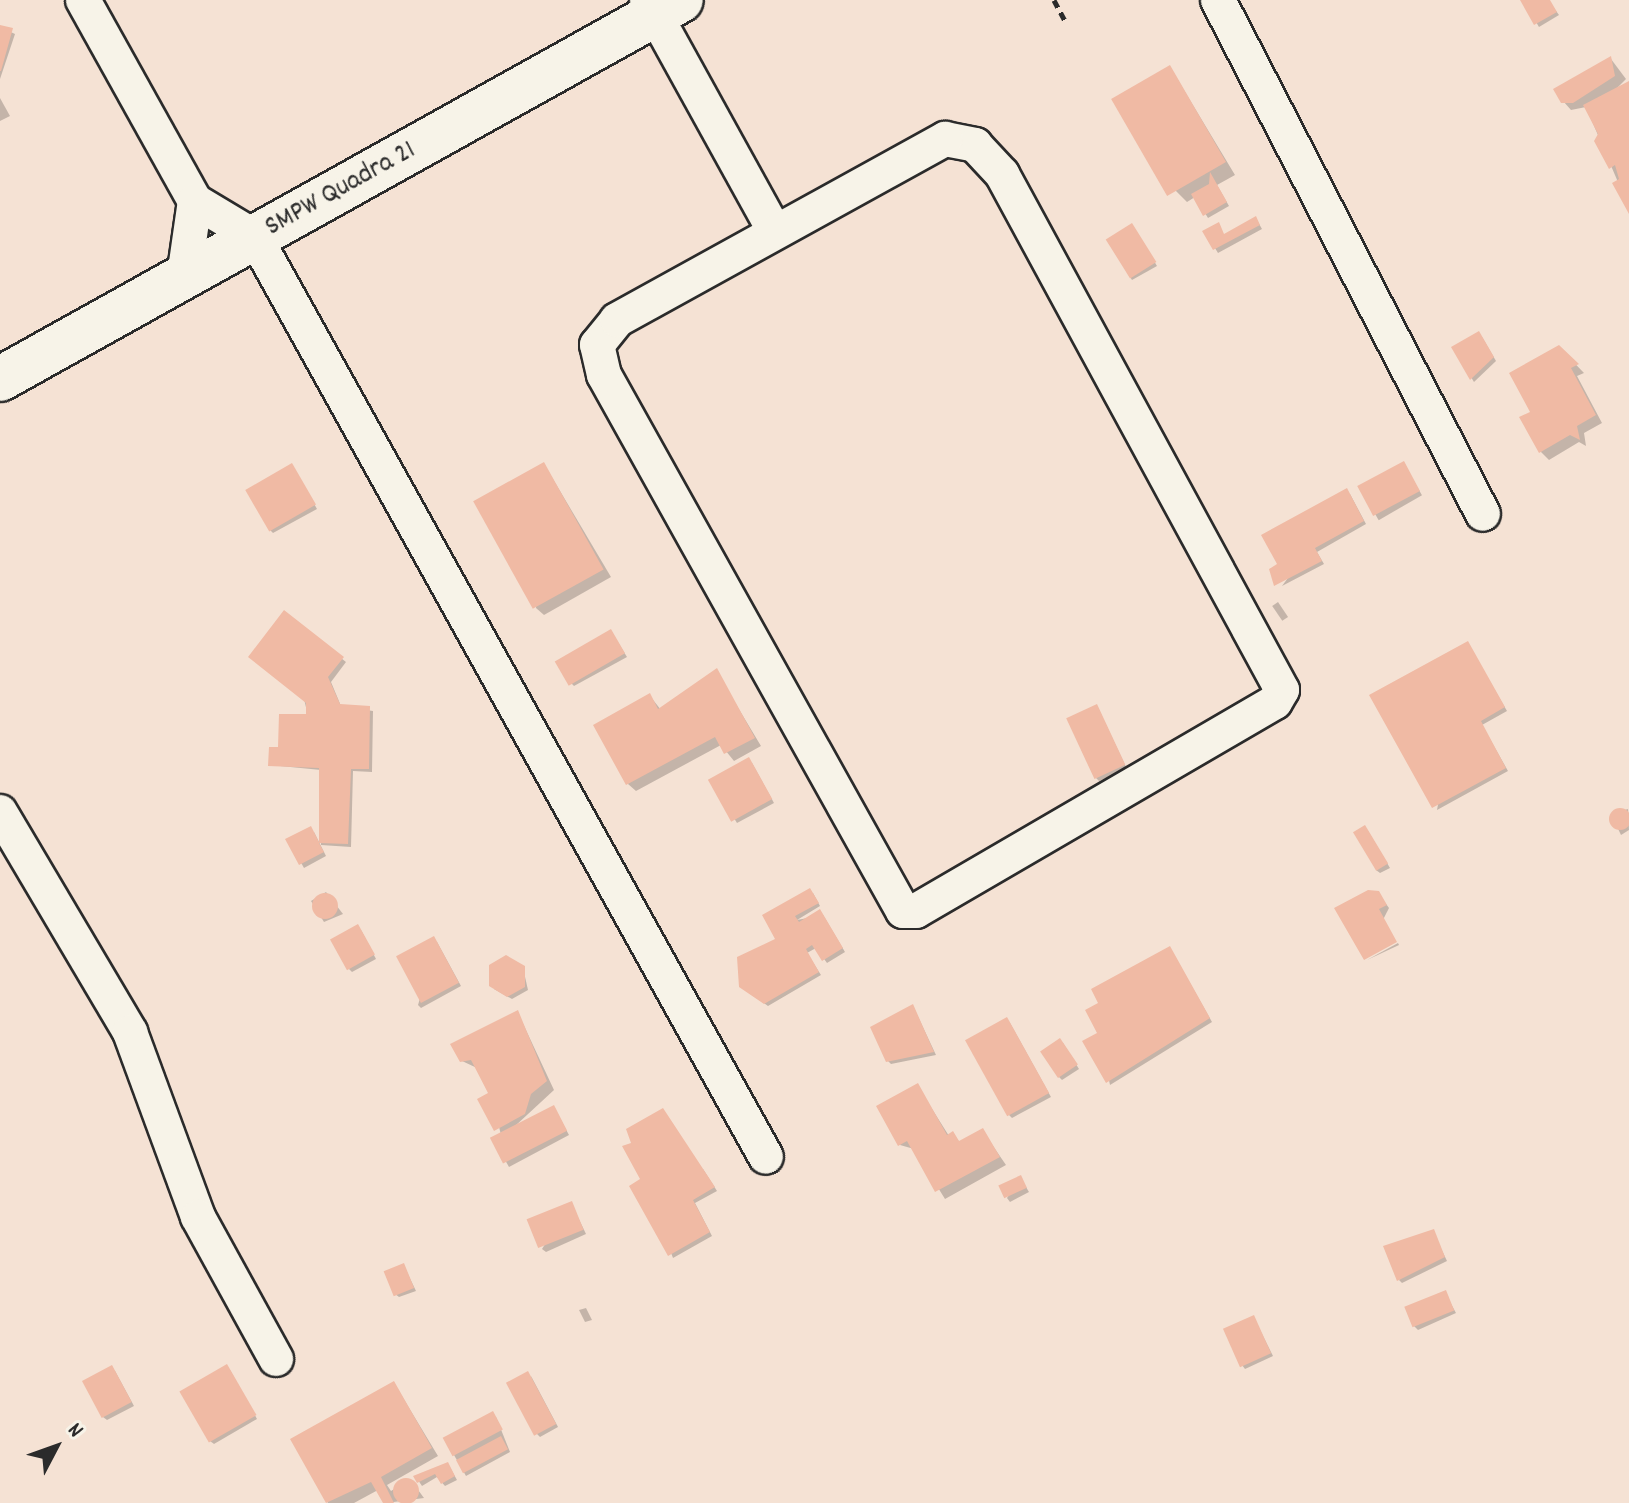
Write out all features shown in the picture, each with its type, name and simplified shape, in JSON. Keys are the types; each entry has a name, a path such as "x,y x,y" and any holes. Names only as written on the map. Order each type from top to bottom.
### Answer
{"street":[{"path":"83,0 195,201 255,237 766,1157"},
{"path":"1218,0 1483,514"},
{"path":"661,5 774,230"},
{"name":"SMPW Quadra 21","path":"0,379 661,5"},
{"path":"960,140 987,154 1281,685 1275,702 916,911 903,911 889,895 597,358 603,332 617,320 774,230 931,143 960,140"},
{"path":"184,277 195,201"},
{"path":"0,812 130,1032 198,1217 276,1359"}],"path":[{"path":"1054,0 1067,24"}],"building":[{"path":"1520,0 1550,0 1557,12 1534,25"},
{"path":"0,25 13,28 1,71 0,71"},
{"path":"1611,56 1615,76 1573,103 1561,103 1553,89"},
{"path":"1170,65 1226,162 1167,196 1111,99"},
{"path":"1629,81 1629,214 1612,183 1619,179 1615,165 1609,169 1594,141 1598,134 1583,105"},
{"path":"1210,172 1227,202 1203,216 1191,194 1209,184"},
{"path":"1256,216 1260,225 1213,250 1202,231 1219,222 1224,234"},
{"path":"1132,223 1156,262 1130,278 1106,239"},
{"path":"1479,331 1494,357 1470,380 1451,347"},
{"path":"1559,345 1579,364 1571,368 1596,415 1577,426 1580,440 1570,435 1539,453 1519,417 1530,412 1509,373"},
{"path":"1404,461 1420,491 1373,516 1357,486"},
{"path":"544,462 604,570 533,609 473,501"},
{"path":"292,463 316,505 269,532 245,490"},
{"path":"1347,488 1364,521 1315,548 1322,561 1274,586 1269,569 1277,564 1261,535"},
{"path":"284,610 344,657 328,677 340,704 370,706 369,769 351,769 348,844 319,843 324,852 299,865 285,839 311,826 319,842 319,768 268,766 269,747 278,747 279,714 306,714 306,703 248,657"},
{"path":"611,629 625,653 569,686 555,662"},
{"path":"1468,641 1505,707 1481,721 1506,768 1432,808 1369,695"},
{"path":"717,668 755,738 724,754 715,737 626,785 593,725 650,693 658,709"},
{"path":"1097,704 1125,765 1095,779 1066,718"},
{"path":"749,757 772,799 731,822 708,780"},
{"path":"1620,808 1628,811 1631,819 1628,827 1620,830 1612,827 1609,819 1612,811"},
{"path":"1365,825 1388,864 1376,871 1353,832"},
{"path":"810,888 819,903 795,916 799,922 820,909 843,948 822,961 812,945 806,949 819,972 764,1004 739,987 737,957 775,939 762,915"},
{"path":"1368,890 1379,891 1387,905 1379,909 1397,942 1364,960 1334,908"},
{"path":"325,893 334,897 338,906 334,915 325,919 316,915 312,906 316,897"},
{"path":"358,924 375,955 347,970 330,940"},
{"path":"434,936 459,983 421,1003 396,956"},
{"path":"1170,946 1210,1018 1106,1083 1082,1041 1097,1033 1085,1010 1098,1003 1091,989"},
{"path":"506,955 525,966 525,987 507,997 489,986 489,965"},
{"path":"913,1004 934,1052 886,1062 870,1027"},
{"path":"518,1010 547,1081 531,1094 525,1114 494,1131 477,1099 488,1093 471,1060 460,1062 450,1044"},
{"path":"1007,1017 1049,1093 1007,1116 965,1040"},
{"path":"1060,1038 1078,1065 1058,1078 1040,1051"},
{"path":"918,1083 947,1135 953,1131 959,1141 983,1128 1000,1157 935,1192 907,1141 898,1146 876,1106"},
{"path":"554,1105 567,1131 503,1164 490,1138"},
{"path":"663,1108 715,1187 693,1200 710,1232 668,1256 629,1186 640,1179 622,1146 631,1143 626,1129"},
{"path":"1021,1175 1027,1188 1004,1198 998,1186"},
{"path":"572,1201 584,1230 538,1248 527,1219"},
{"path":"1434,1229 1445,1257 1397,1281 1383,1246"},
{"path":"404,1263 414,1288 394,1296 384,1271"},
{"path":"1446,1290 1454,1310 1413,1327 1404,1307"},
{"path":"1254,1315 1271,1353 1240,1367 1223,1329"},
{"path":"227,1364 256,1415 209,1443 179,1392"},
{"path":"112,1365 132,1402 102,1418 82,1381"},
{"path":"528,1371 556,1424 534,1436 506,1383"},
{"path":"394,1381 432,1448 381,1477 394,1503 383,1503 371,1482 326,1503 290,1439"},
{"path":"493,1411 503,1430 453,1456 443,1438"},
{"path":"501,1436 508,1449 463,1473 456,1460"},
{"path":"448,1462 455,1476 441,1484 435,1474 417,1483 413,1476"},
{"path":"406,1478 415,1482 419,1491 415,1500 406,1504 397,1500 393,1491 397,1482"}]}
